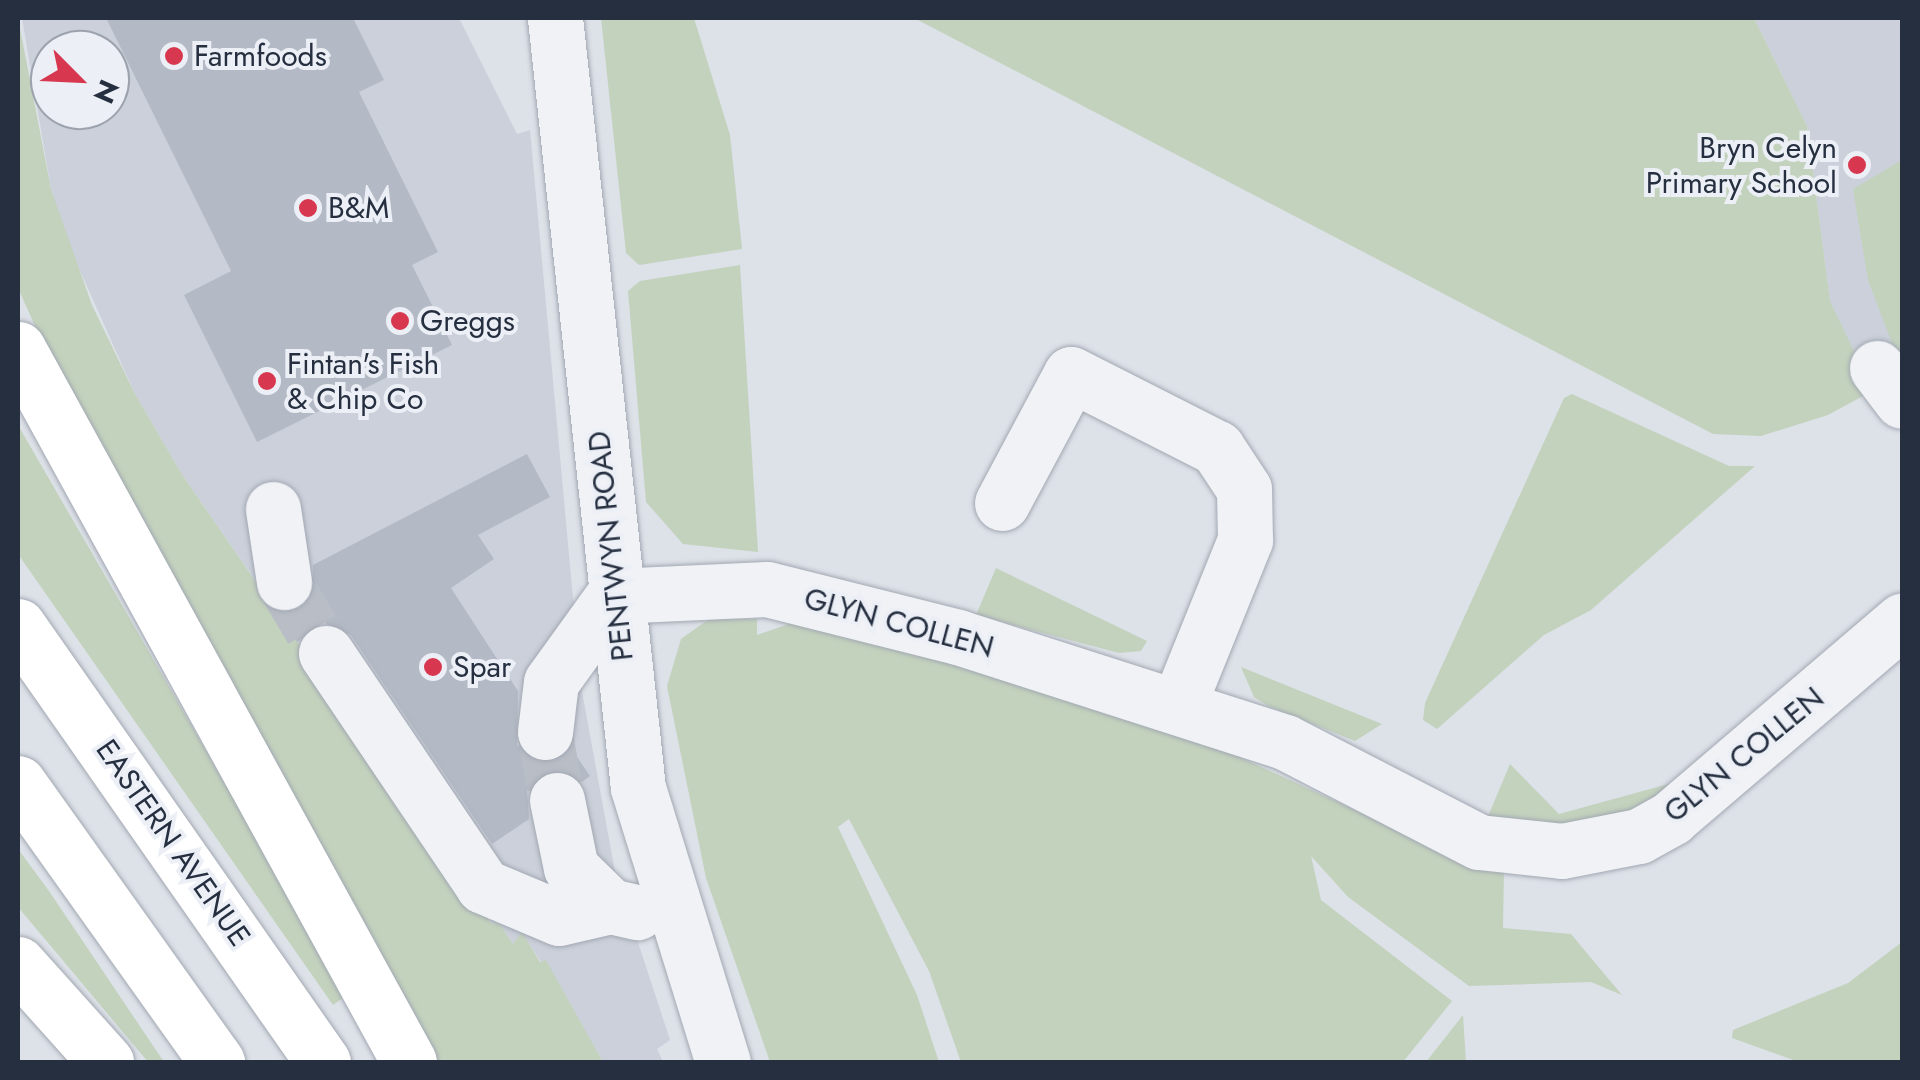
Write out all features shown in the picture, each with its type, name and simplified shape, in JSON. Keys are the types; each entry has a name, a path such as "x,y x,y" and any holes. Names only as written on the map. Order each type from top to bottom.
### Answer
{"highway":[{"path":"18,349 410,1062"},
{"name":"EASTERN AVENUE","path":"18,626 323,1062"},
{"path":"18,784 217,1062"},
{"path":"18,964 106,1062"}],"street":[{"name":"PENTWYN ROAD","path":"556,18 613,596 638,788 674,920 723,1062"},
{"path":"1002,504 1071,374 1218,448 1244,490 1245,540 1178,706"},
{"path":"273,510 284,582"},
{"name":"GLYN COLLEN","path":"613,596 712,588 813,596 1178,706 1313,754 1448,832 1523,851 1587,848 1640,836 1696,802 1902,621"},
{"path":"545,732 551,682 613,596"},
{"path":"326,653 483,886 559,918 610,906 674,920"},
{"path":"556,800 570,868 610,906"}],"shaded area":[{"path":"22,18 459,18 517,134 530,130 581,686 615,872 670,1040 657,1049 663,1062 603,1062 546,961 541,962 522,933 513,944 500,924 492,923 183,476 135,394 73,255 51,189 41,130 130,130 130,30 30,30 30,65"},
{"name":"Bryn Celyn Primary School","path":"1754,18 1902,18 1902,348 1867,378 1830,302 1807,126"}],"green space":[{"path":"18,18 30,80 30,130 40,130 51,189 92,305 135,394 183,476 491,923 500,924 513,944 522,932 540,962 546,960 603,1062 439,1062 187,599 82,431 18,288"},
{"path":"601,18 694,18 730,135 742,249 639,265 626,253"},
{"path":"914,18 1754,18 1807,126 1830,301 1867,378 1863,396 1828,415 1761,436 1713,434"},
{"path":"1902,160 1902,348 1896,354 1868,280 1853,189"},
{"path":"740,265 758,552 683,544 646,502 628,291 640,281"},
{"path":"1572,394 1729,466 1755,466 1591,610 1544,635 1437,729 1423,720 1425,703 1564,398"},
{"path":"18,425 347,995 333,1005 18,554"},
{"path":"996,568 1147,641 1141,651 1119,653 976,615"},
{"path":"709,619 757,619 757,635 798,621 1163,722 1403,832 1504,869 1503,928 1571,934 1622,995 1591,982 1469,986 1348,897 1311,856 1321,900 1452,1001 1403,1062 961,1062 929,971 849,819 838,827 917,995 939,1062 770,1062 706,878 667,686 681,639"},
{"path":"1241,667 1382,724 1355,741 1268,706 1254,697"},
{"path":"1510,764 1559,814 1683,780 1621,816 1557,829 1486,821"},
{"path":"18,849 164,1062 148,1062 18,907"},
{"path":"1902,942 1902,1062 1799,1062 1732,1038 1733,1030 1848,983"},
{"path":"1463,1015 1466,1062 1426,1062"}],"building":[{"name":"B&M","path":"106,18 353,18 384,80 359,92 438,252 412,265 452,345 257,442 184,295 231,271 130,67 130,30 112,30"},
{"path":"527,454 550,497 478,535 494,559 451,588 518,691 517,745 542,763 571,748 590,776 582,782 552,769 537,776 527,791 529,819 492,844 351,635 323,622 297,642 279,612 303,607 313,594 313,565"}],"tunnel":[{"path":"284,582 326,653"},
{"path":"545,732 557,800"}],"place":[{"name":"Farmfoods","path":"174,56"},
{"name":"Bryn Celyn Primary School","path":"1857,165"},
{"name":"B&M","path":"308,208"},
{"name":"Greggs","path":"400,321"},
{"name":"Fintan's Fish & Chip Co","path":"267,381"},
{"name":"Spar","path":"433,667"}]}
